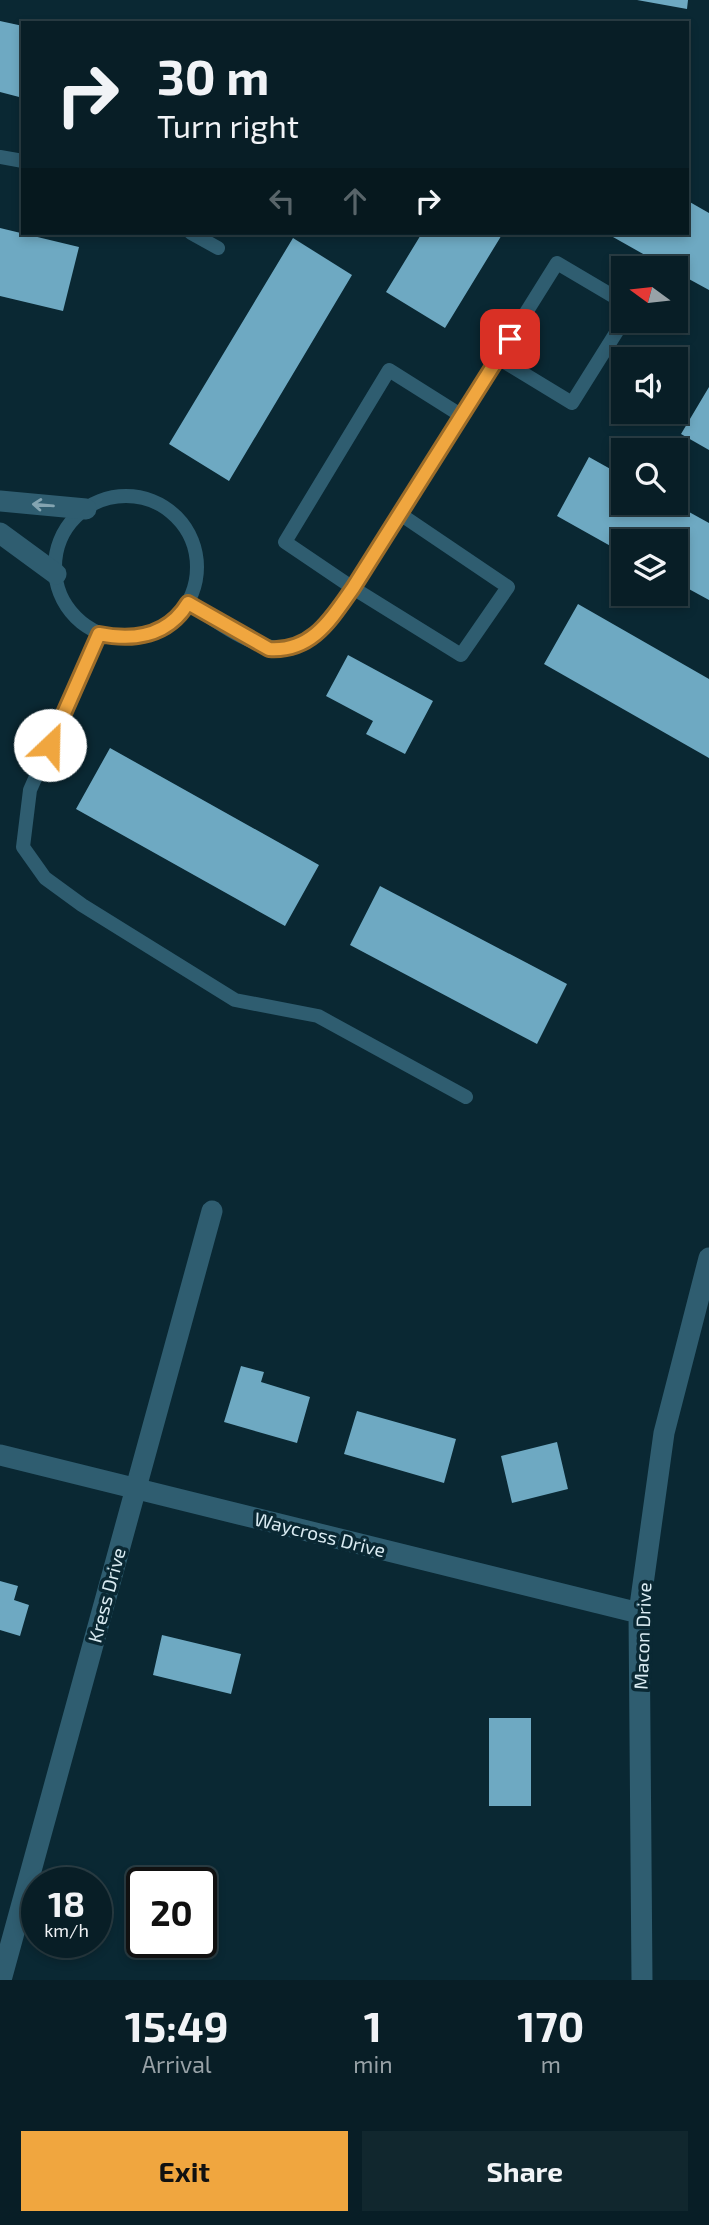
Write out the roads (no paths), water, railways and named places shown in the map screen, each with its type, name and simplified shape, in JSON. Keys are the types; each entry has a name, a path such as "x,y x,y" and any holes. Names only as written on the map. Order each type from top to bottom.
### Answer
{"street":[{"path":"0,501 86,509"},
{"path":"0,533 56,575"},
{"name":"Kress Drive","path":"1,1980 212,1211"},
{"name":"Macon Drive","path":"642,1980 639,1613 664,1433 709,1258"},
{"name":"Waycross Drive","path":"0,1455 639,1613"}],"lane":[{"path":"0,157 21,161"},
{"path":"195,235 218,248"},
{"path":"188,603 269,649 283,650 312,639 326,627 353,588 557,263 611,295"},
{"path":"498,358 572,403 616,333"},
{"path":"400,514 508,587 461,655 353,588 285,541 389,370 462,416"},
{"path":"118,496 141,497 163,506 181,521 193,541 198,564 195,587 188,603 168,625 146,636 123,639 99,634 82,624 69,610 60,593 56,575 56,553 64,533 86,509 96,502 118,496"},
{"path":"99,634 30,790 23,846 45,878 82,905 174,960 234,1000 318,1016 466,1097"}]}
